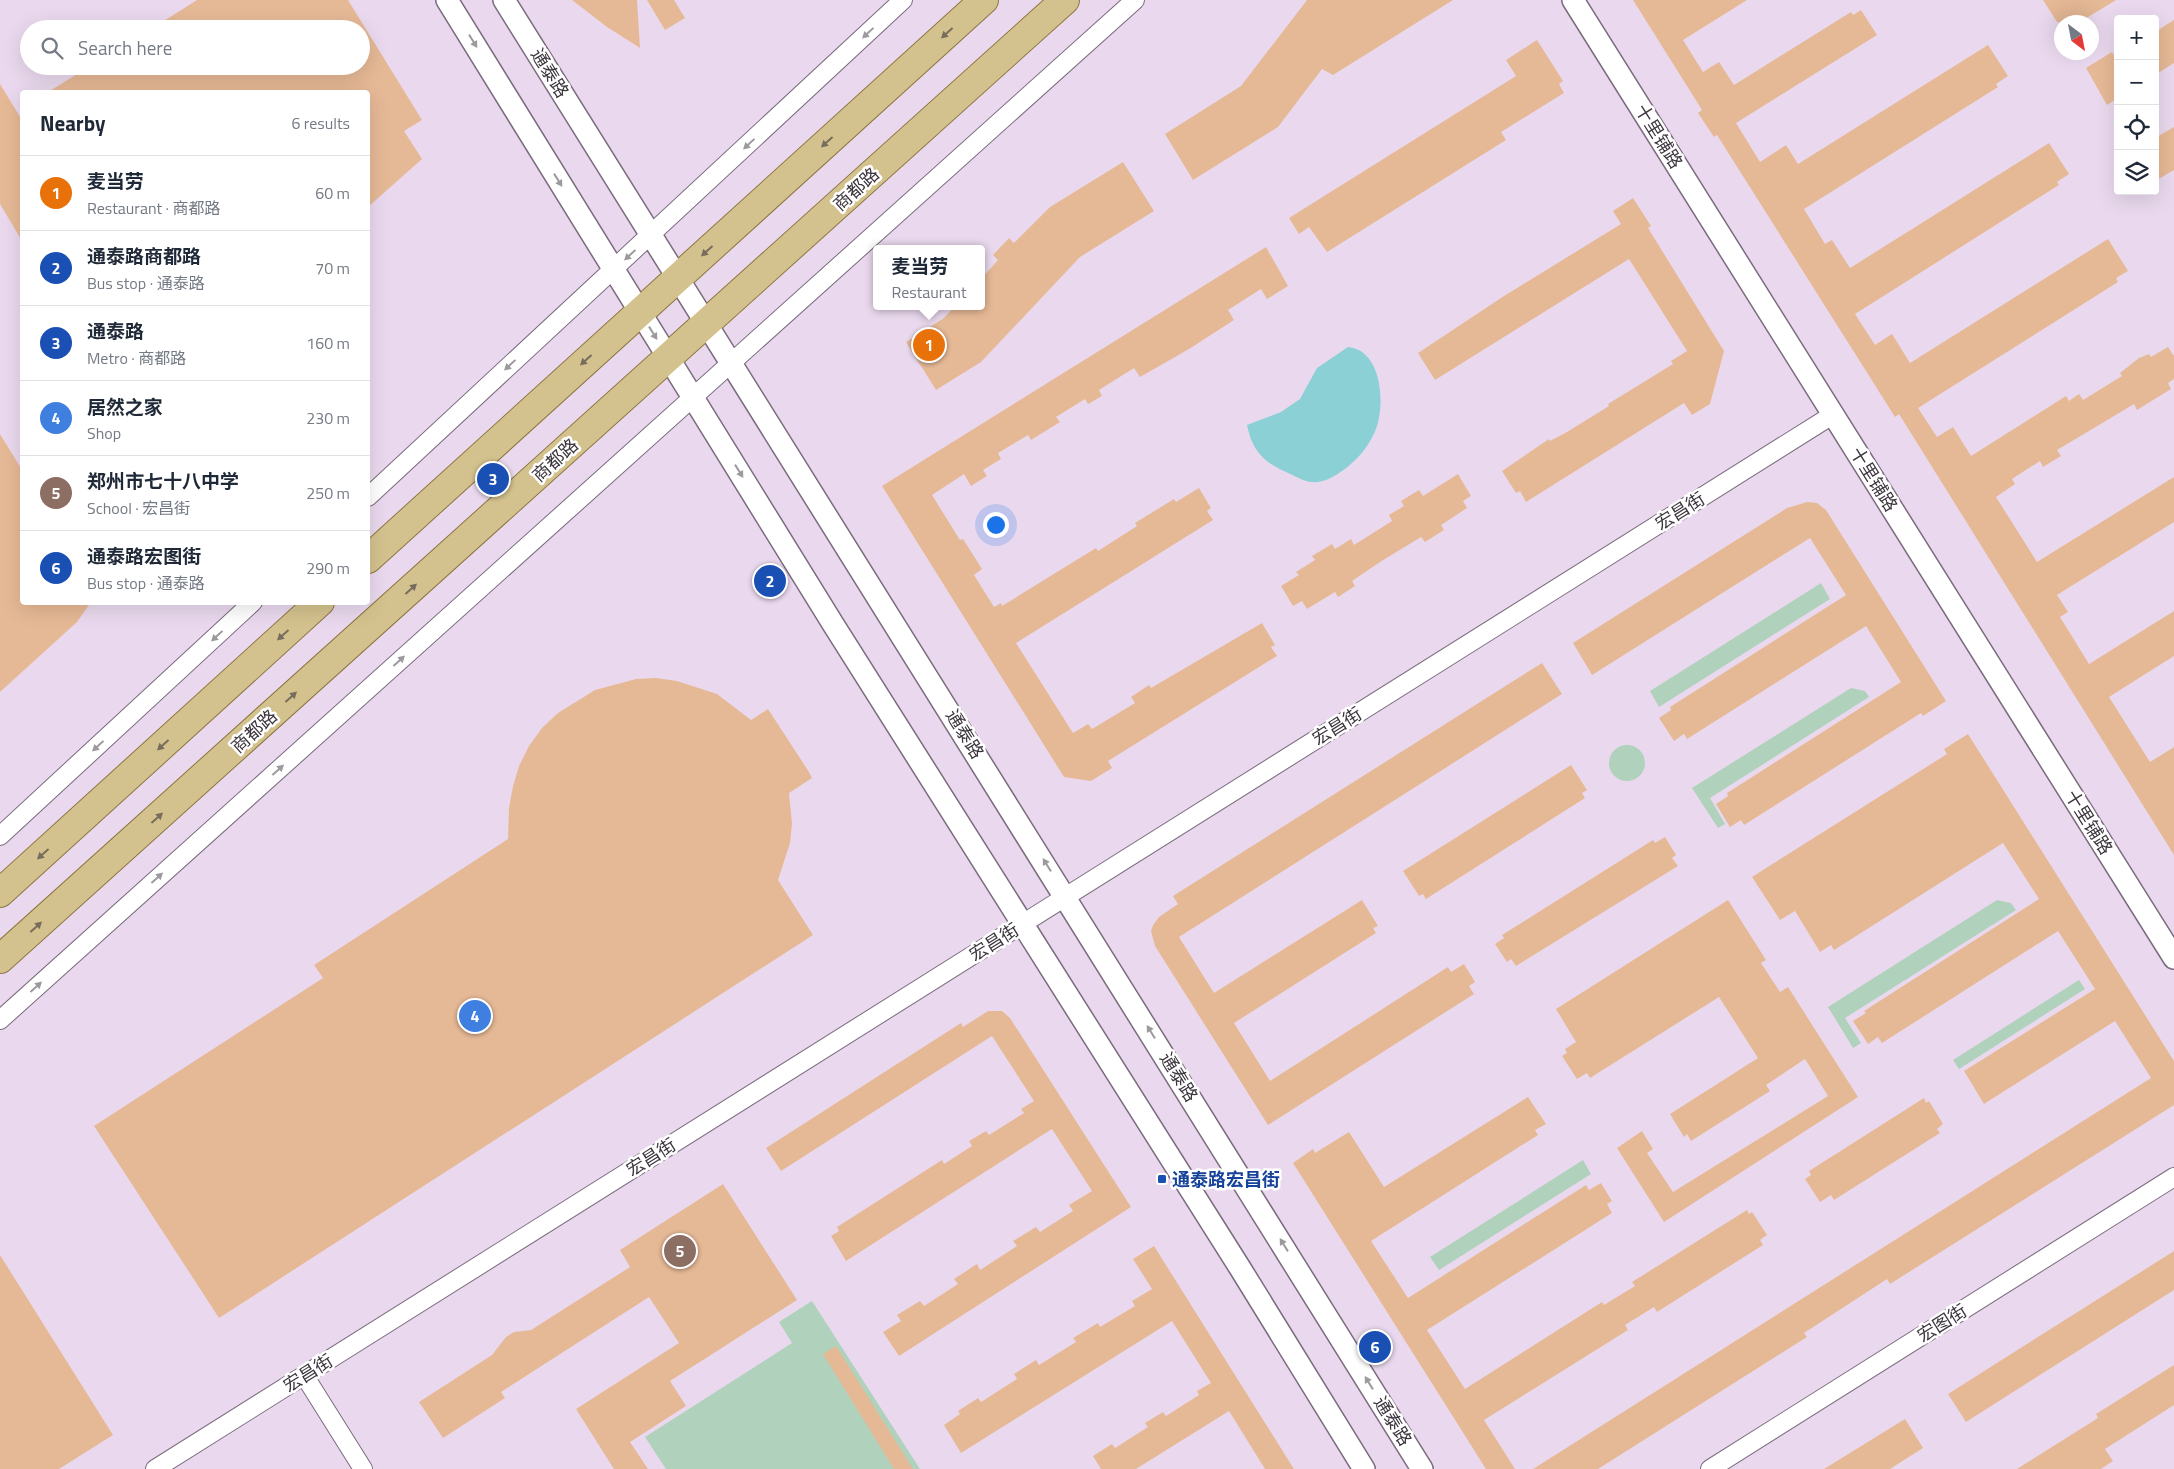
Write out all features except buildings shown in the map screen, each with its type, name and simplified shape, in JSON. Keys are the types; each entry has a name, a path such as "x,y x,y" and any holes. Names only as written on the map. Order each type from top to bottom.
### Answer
{"main road":[{"path":"370,557 984,0"},
{"name":"商都路","path":"0,959 1065,0"},
{"path":"0,893 317,605"}],"street":[{"path":"447,0 668,357 1364,1469"},
{"name":"通泰路","path":"504,0 1066,896 1422,1469"},
{"path":"370,495 903,0"},
{"path":"0,1020 1135,0"},
{"name":"十里铺路","path":"1573,0 2174,958"},
{"name":"宏昌街","path":"155,1469 1834,414"},
{"path":"0,836 250,605"},
{"name":"宏图街","path":"1710,1469 2174,1177"},
{"path":"304,1375 363,1469"}],"shaded area":[{"path":"1348,347 1359,350 1368,357 1374,366 1378,378 1380,390 1379,415 1377,426 1368,445 1348,467 1335,476 1323,481 1311,482 1271,464 1255,448 1247,425 1281,412 1300,399 1317,368"},
{"path":"1821,583 1830,599 1659,707 1650,691"},
{"path":"1851,688 1865,691 1869,697 1710,798 1725,824 1718,828 1692,788"},
{"path":"1627,745 1640,750 1645,763 1640,776 1627,781 1614,776 1609,763 1614,750"},
{"path":"1997,900 2011,903 2016,910 1845,1018 1861,1043 1853,1048 1828,1007"},
{"path":"2079,980 2085,989 1959,1069 1953,1060"},
{"path":"1583,1160 1591,1174 1439,1270 1430,1257"},
{"path":"812,1301 920,1469 666,1469 645,1437 792,1343 779,1322"}],"place":[{"name":"麦当劳","path":"929,345"},
{"name":"通泰路","path":"493,479"},
{"name":"通泰路商都路","path":"770,581"},
{"name":"居然之家","path":"475,1016"},
{"name":"通泰路宏昌街","path":"1162,1179"},
{"name":"郑州市七十八中学","path":"680,1251"},
{"name":"通泰路宏图街","path":"1375,1347"}]}
